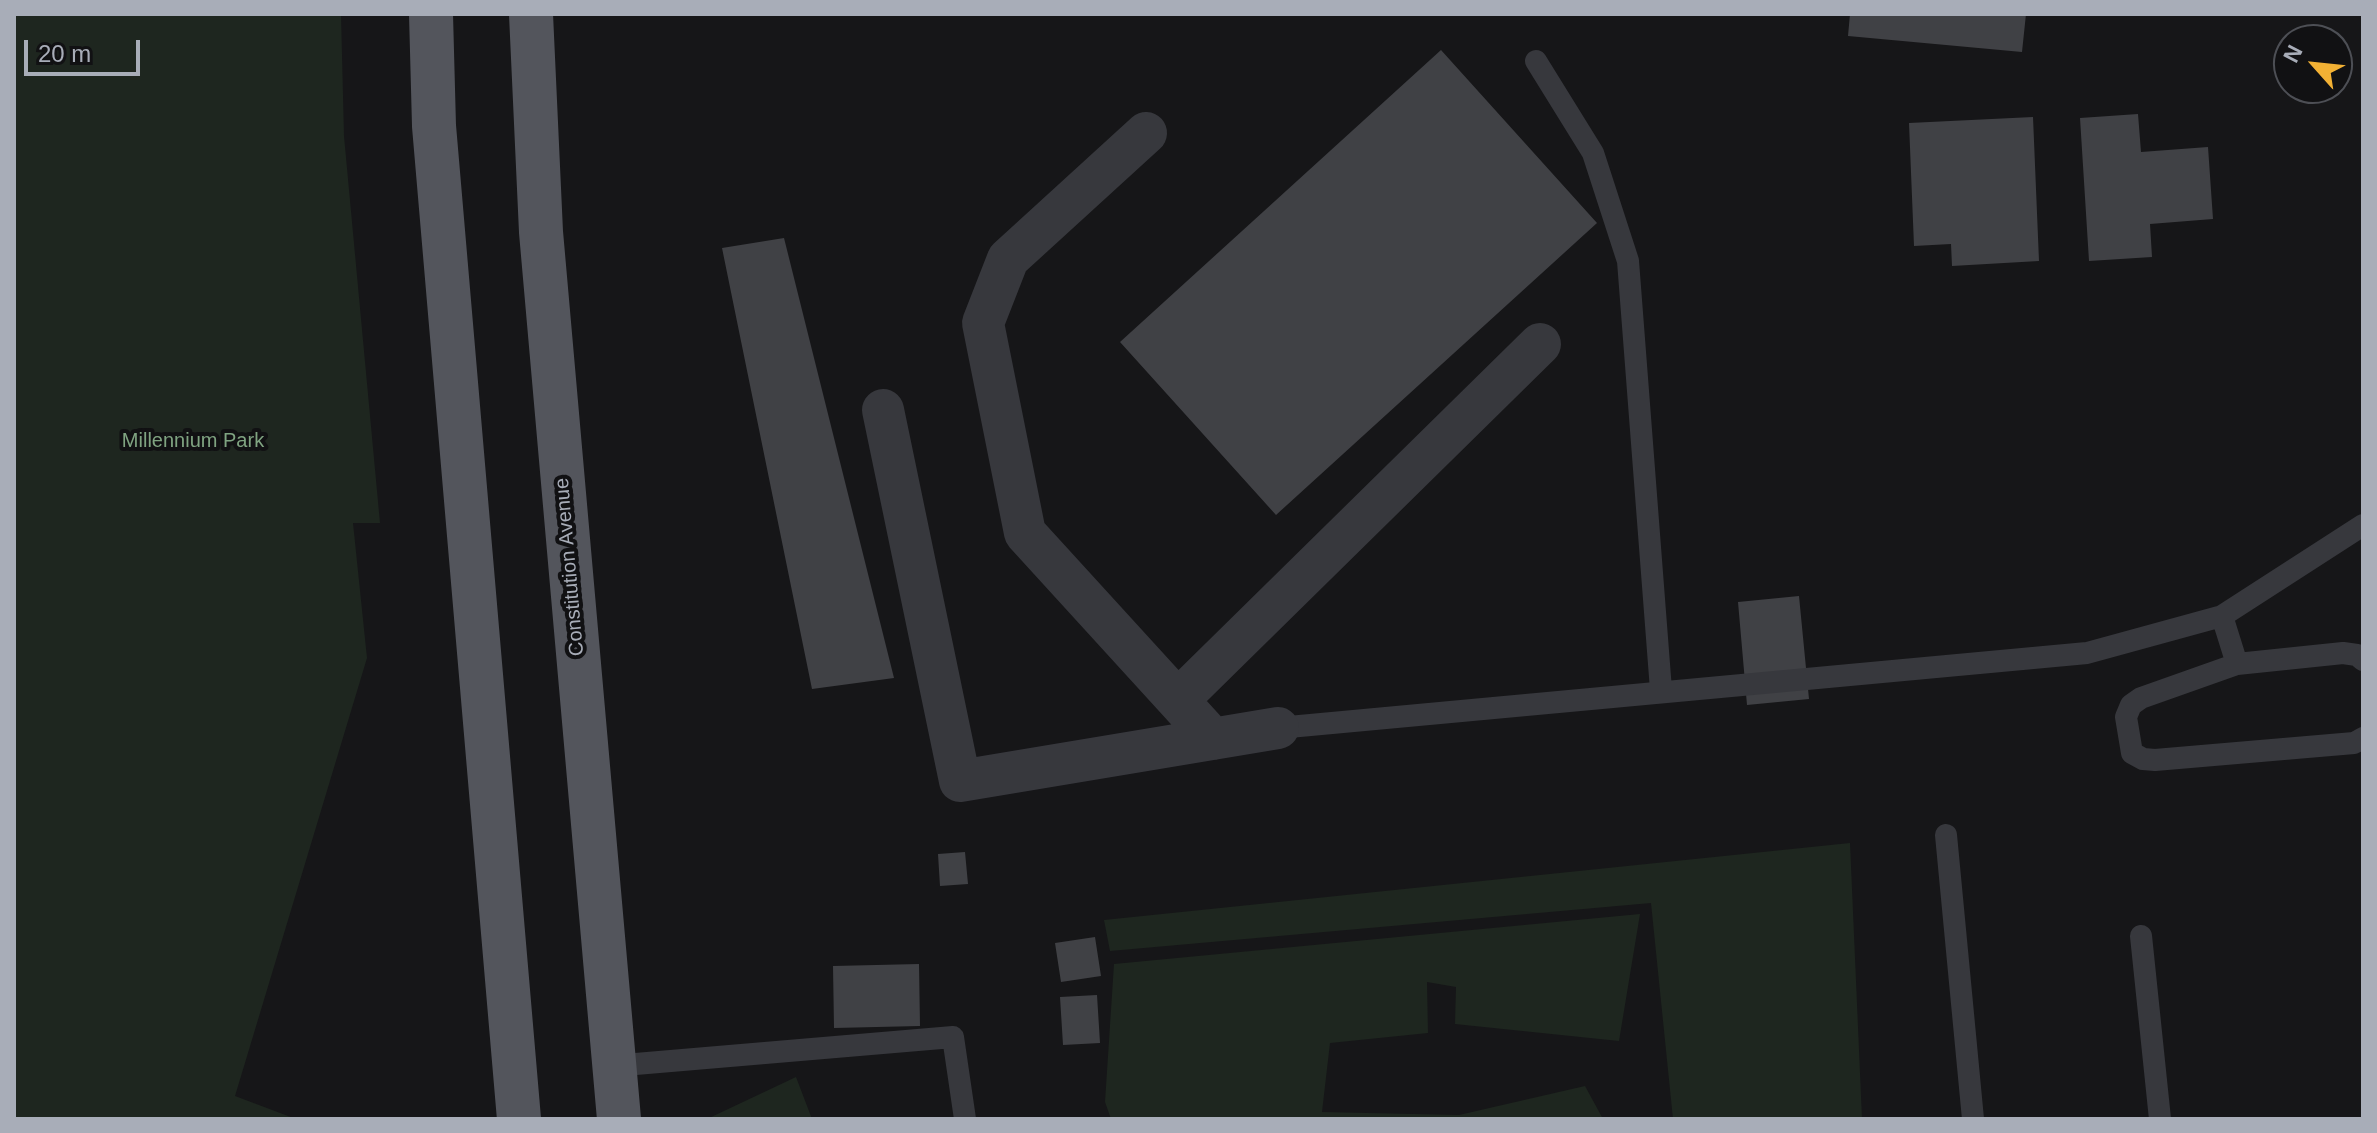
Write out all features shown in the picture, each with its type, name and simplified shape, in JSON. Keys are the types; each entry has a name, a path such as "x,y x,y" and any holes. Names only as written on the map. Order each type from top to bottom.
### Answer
{"main road":[{"path":"431,14 434,126 519,1119"},
{"name":"Constitution Avenue","path":"531,14 541,232 619,1119"}],"street":[{"path":"1146,133 1008,259 983,323 1025,533 1213,739"},
{"path":"1178,700 1540,344"},
{"path":"883,410 960,781 1278,728"}],"lane":[{"path":"1536,61 1593,153 1628,261 1661,690"},
{"path":"1278,728 1661,690 2087,653 2222,616 2363,525"},
{"path":"2222,616 2237,664"},
{"path":"2363,660 2357,655 2343,653 2237,664 2141,698 2131,705 2126,717 2132,753 2143,759 2354,743 2363,738"},
{"path":"1946,835 1973,1119"},
{"path":"2141,936 2160,1119"},
{"path":"612,1066 953,1037 965,1119"}],"green space":[{"name":"Millennium Park","path":"14,14 341,14 344,136 380,523 353,523 367,658 235,1096 296,1119 14,1119"},
{"path":"1850,843 1862,1119 1673,1119 1651,903 1110,951 1104,920"},
{"path":"1640,914 1619,1041 1455,1024 1456,987 1427,982 1428,1033 1330,1043 1322,1112 1459,1115 1585,1086 1603,1119 1111,1119 1105,1102 1114,964"},
{"path":"796,1077 812,1119 707,1119"}],"building":[{"path":"1850,14 2026,14 2022,52 1848,36"},
{"path":"1441,50 1597,223 1276,515 1120,342"},
{"path":"2138,114 2141,152 2208,147 2213,219 2150,224 2152,257 2089,261 2080,118"},
{"path":"2033,117 2039,261 1952,266 1951,244 1914,246 1909,123"},
{"path":"784,238 894,678 812,689 722,248"},
{"path":"1799,596 1809,699 1747,705 1738,602"},
{"path":"965,852 968,884 940,886 938,854"},
{"path":"1095,937 1101,976 1061,982 1055,943"},
{"path":"919,964 920,1026 834,1028 833,966"},
{"path":"1097,995 1100,1043 1063,1045 1060,997"}]}
